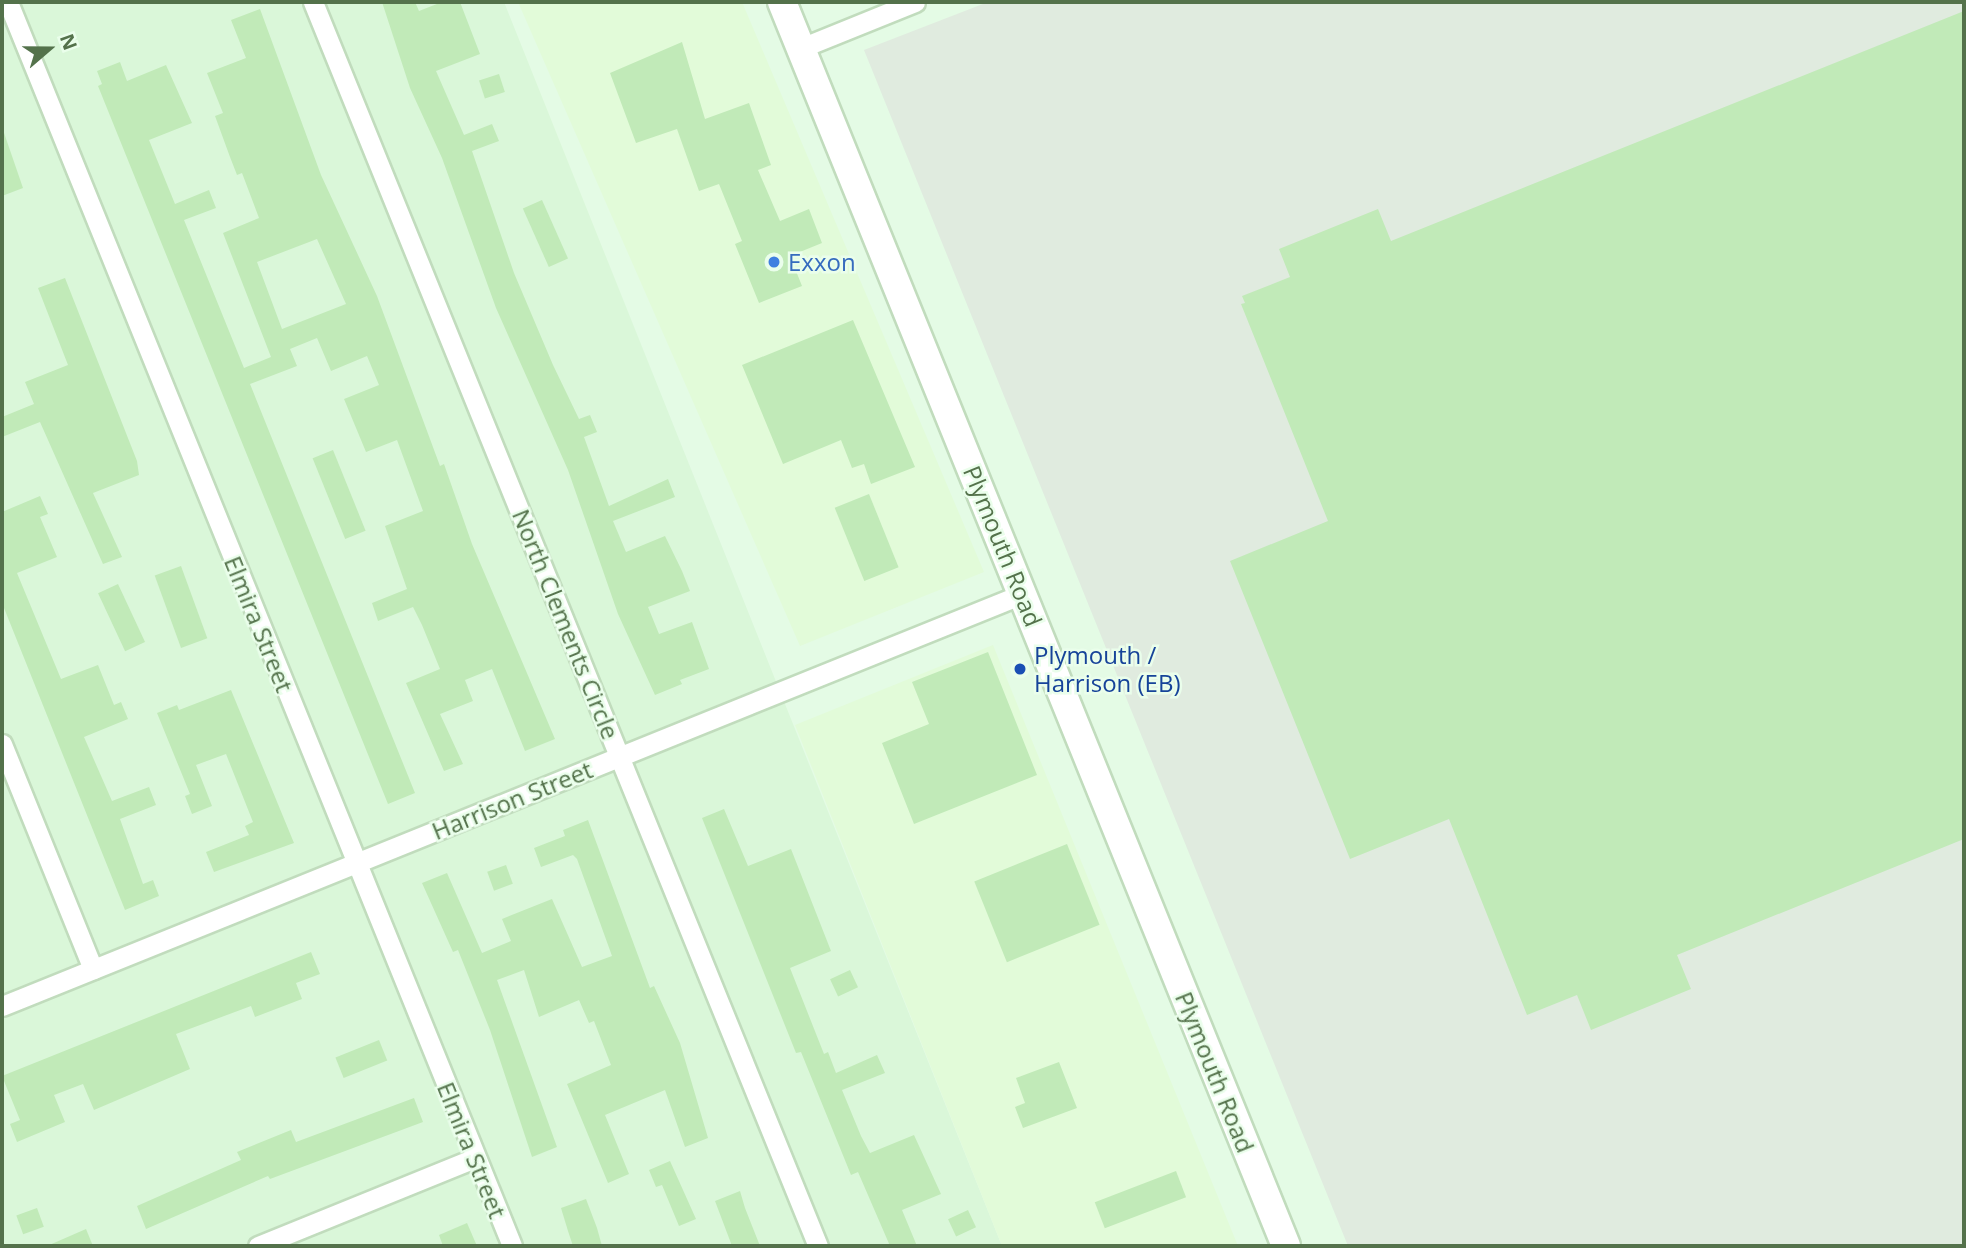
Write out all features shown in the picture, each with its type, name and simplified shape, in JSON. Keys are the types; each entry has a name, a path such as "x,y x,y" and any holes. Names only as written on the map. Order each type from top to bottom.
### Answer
{"main road":[{"name":"Plymouth Road","path":"782,2 1286,1246"}],"street":[{"name":"Elmira Street","path":"8,2 512,1246"},
{"name":"North Clements Circle","path":"313,2 818,1246"},
{"path":"801,48 915,2"},
{"name":"Harrison Street","path":"2,1006 1022,594"},
{"path":"2,744 93,969"},
{"path":"258,1246 475,1158"}],"shaded area":[{"path":"2,2 504,2 1002,1246 2,1246"},
{"path":"518,2 742,2 984,572 800,646"},
{"path":"988,2 1964,2 1964,1246 1348,1246 864,50"},
{"path":"993,645 1238,1246 1002,1246 795,725"}],"building":[{"path":"382,2 415,2 419,11 442,2 460,2 480,54 436,71 464,135 492,124 499,141 472,151 514,273 553,365 579,419 590,415 597,432 584,437 609,506 668,479 675,497 613,521 626,552 665,536 682,571 690,591 648,607 659,634 692,622 709,669 680,680 682,684 655,695 618,614 568,470 496,308 442,158 410,88"},
{"path":"260,9 321,175 377,296 440,466 444,464 472,544 555,739 525,751 492,669 465,680 473,701 440,714 463,764 444,771 406,683 440,669 422,625 413,607 378,621 372,603 407,589 385,526 423,511 397,440 366,452 344,399 379,385 367,356 331,371 317,338 290,349 297,366 250,384 415,793 388,804 98,86 102,84 97,71 120,62 127,81 166,65 192,123 149,140 175,204 209,190 216,208 184,220 244,368 271,357 223,233 259,218 242,173 237,175 215,116 223,113 207,73 246,58 231,20","holes":["317,239 346,304 282,329 257,262"]},
{"path":"1964,11 1964,839 1677,955 1691,989 1591,1030 1577,995 1527,1015 1449,819 1350,859 1230,561 1328,521 1241,304 1245,303 1242,296 1290,277 1279,249 1378,209 1391,241"},
{"path":"682,42 705,119 749,103 771,165 758,170 780,221 809,209 822,243 790,256 802,286 759,303 735,244 742,241 719,184 699,191 677,129 636,143 610,73"},
{"path":"499,74 505,92 485,99 479,80"},
{"path":"2,127 23,188 2,196"},
{"path":"542,200 568,258 549,267 523,209"},
{"path":"65,278 137,461 139,475 93,493 122,557 103,564 40,422 2,437 2,417 34,404 25,382 68,365 38,288"},
{"path":"853,320 915,467 871,484 864,464 852,468 841,440 783,464 742,365"},
{"path":"333,450 366,531 345,539 313,458"},
{"path":"869,494 899,567 864,581 835,508"},
{"path":"40,496 48,514 40,517 57,557 17,573 61,679 98,665 114,705 121,702 128,719 84,737 112,801 149,787 156,805 120,819 143,884 153,880 159,896 125,910 2,603 2,512"},
{"path":"181,566 207,638 181,648 155,576"},
{"path":"118,584 145,642 125,651 98,593"},
{"path":"988,652 1037,775 914,824 882,743 929,724 912,682"},
{"path":"231,690 294,843 214,872 206,852 249,835 245,826 253,822 226,754 196,765 212,806 192,814 185,796 190,794 157,713 177,705 179,710"},
{"path":"724,809 748,866 791,849 831,951 790,968 824,1054 828,1052 836,1073 877,1055 885,1073 842,1090 861,1136 870,1153 914,1135 941,1194 902,1210 917,1246 890,1246 858,1172 851,1175 801,1052 796,1053 702,818"},
{"path":"588,820 650,988 654,986 680,1043 708,1138 685,1147 665,1090 605,1115 629,1174 608,1183 567,1084 611,1065 594,1021 589,1023 579,1000 539,1017 524,970 497,980 557,1147 532,1157 490,1030 458,950 453,952 422,883 447,873 482,953 511,941 502,919 552,899 582,967 612,956 577,859 573,855 541,867 534,848 565,836 563,830"},
{"path":"1067,844 1100,925 1007,962 974,881"},
{"path":"506,865 513,884 494,891 487,872"},
{"path":"311,952 320,974 296,983 302,999 255,1017 251,1006 176,1034 190,1069 94,1110 83,1084 54,1095 65,1122 17,1142 10,1124 20,1120 2,1076"},
{"path":"850,970 858,987 838,997 830,979"},
{"path":"379,1040 387,1060 344,1078 335,1058"},
{"path":"1059,1062 1077,1108 1023,1128 1015,1107 1025,1103 1016,1078"},
{"path":"414,1098 423,1122 270,1179 268,1176 146,1229 137,1206 241,1160 237,1152 291,1130 296,1142"},
{"path":"670,1161 696,1219 679,1226 662,1185 656,1187 649,1170"},
{"path":"1176,1171 1186,1197 1105,1228 1095,1202"},
{"path":"740,1191 760,1246 732,1246 715,1201"},
{"path":"586,1199 602,1246 573,1246 561,1208"},
{"path":"37,1208 44,1227 23,1234 16,1216"},
{"path":"968,1210 976,1227 956,1237 948,1219"},
{"path":"467,1223 477,1246 443,1246 439,1235"},
{"path":"86,1229 93,1246 47,1246"}],"place":[{"name":"Exxon","path":"774,262"},
{"name":"Plymouth / Harrison (EB)","path":"1020,669"}]}
